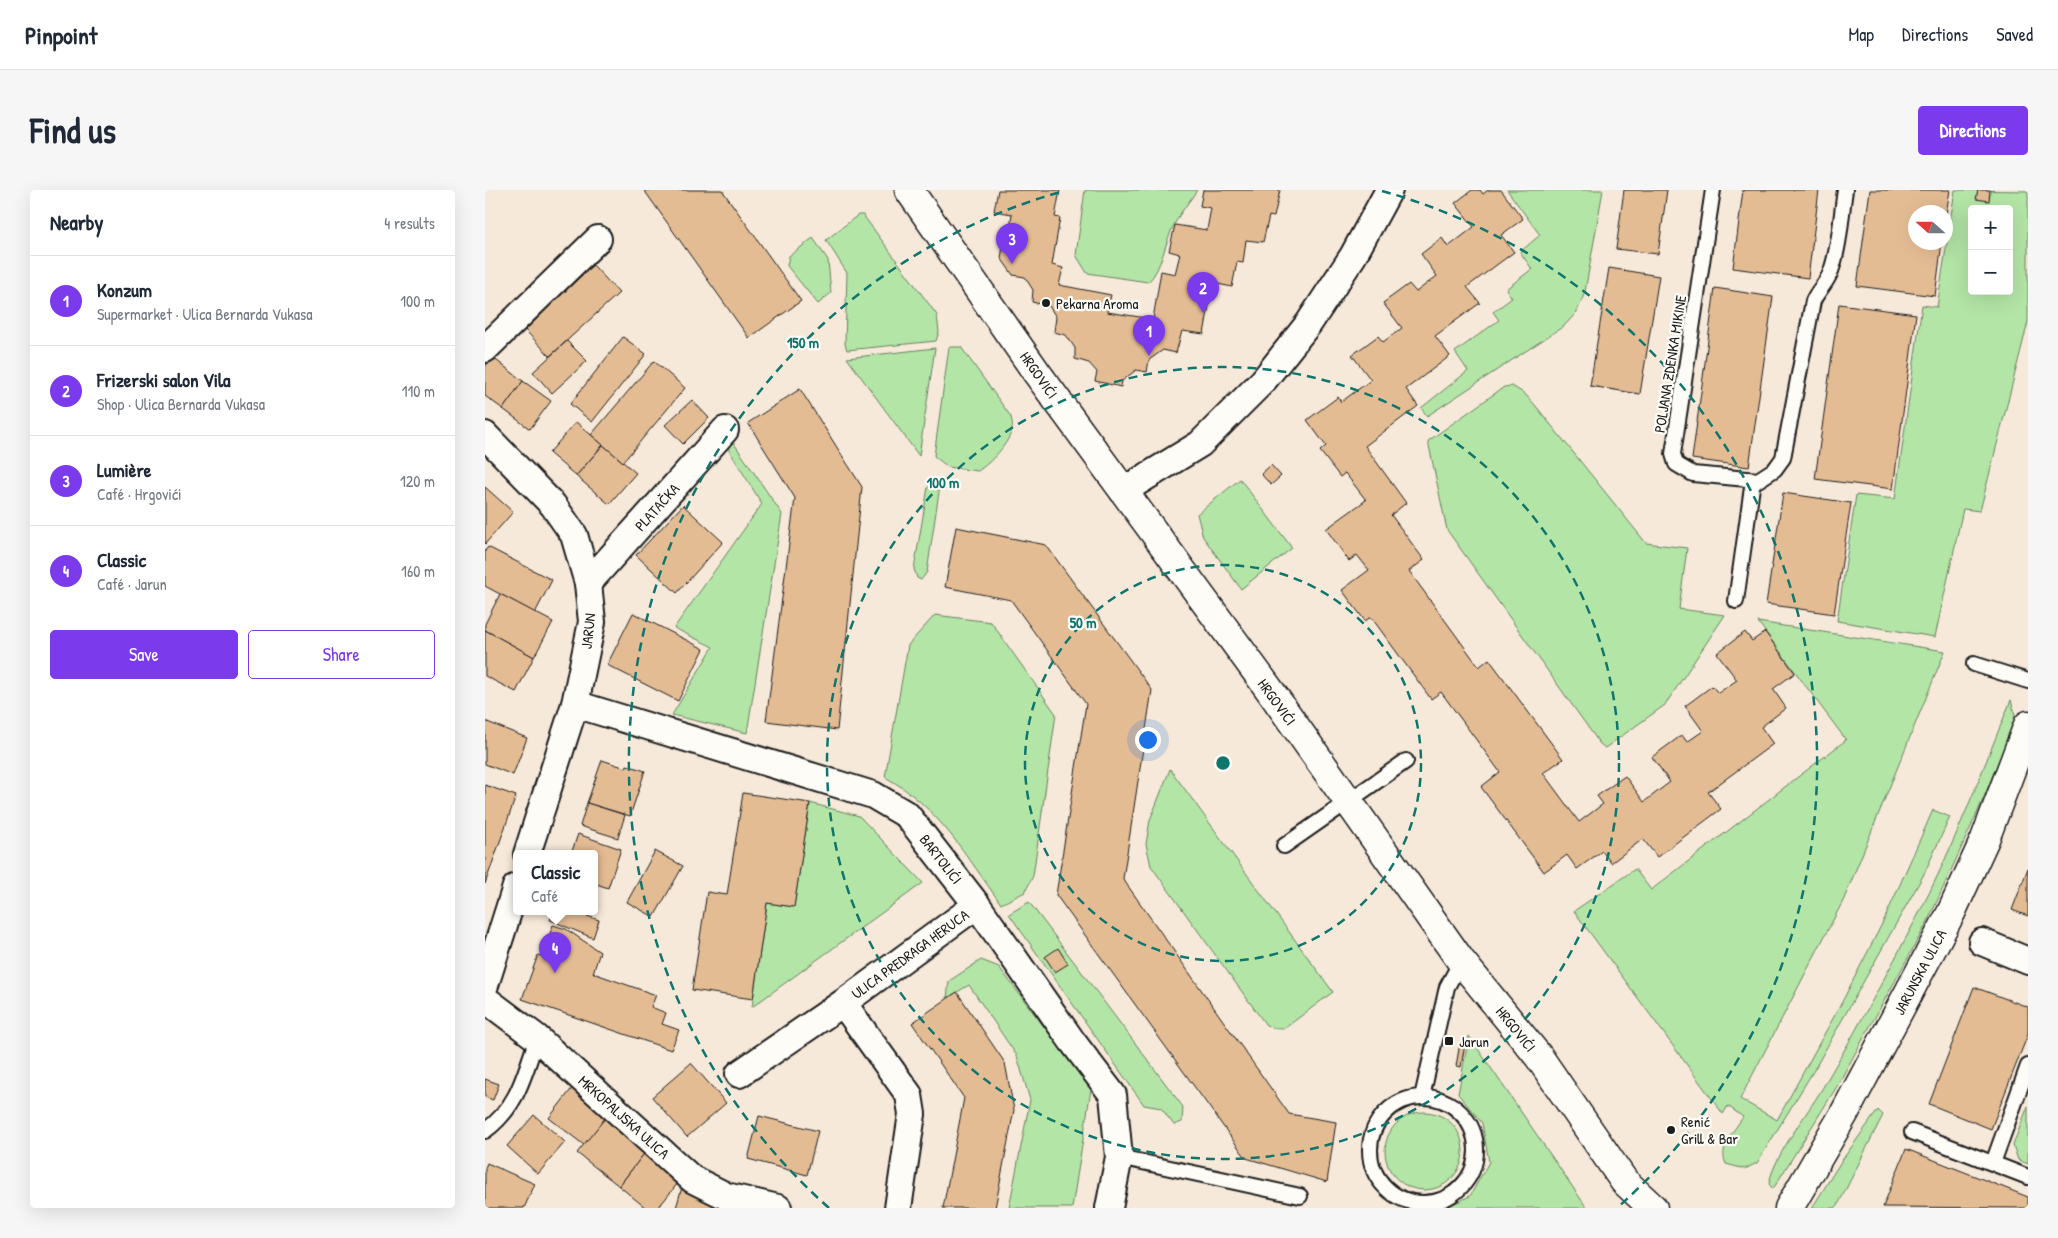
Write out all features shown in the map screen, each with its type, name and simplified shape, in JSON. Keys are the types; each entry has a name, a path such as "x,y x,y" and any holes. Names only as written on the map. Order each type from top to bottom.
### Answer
{"street":[{"name":"HRGOVIĆI","path":"909,190 1123,491 1269,689 1461,961 1539,1057 1624,1181 1653,1208"},
{"path":"1123,491 1200,444 1263,381 1309,323 1353,256 1389,190"},
{"path":"485,349 598,240"},
{"name":"PLATAČKA","path":"589,583 725,430"},
{"name":"JARUN","path":"485,435 553,505 575,535 589,583 592,622 575,704 528,850"},
{"name":"BARTOLIĆI","path":"575,704 873,795 907,815 977,905 1072,1041 1113,1095 1119,1157 1109,1208"},
{"name":"JARUNSKA ULICA","path":"1789,1208 1844,1114 1951,913 1985,839 2028,725"},
{"path":"485,985 513,897"},
{"name":"ULICA PREDRAGA HERUCA","path":"739,1074 843,1003 977,905"},
{"path":"1982,942 2028,961"},
{"name":"MRKOPALJSKA ULICA","path":"485,999 537,1038 692,1179 726,1196 778,1208"},
{"name":"ULICA PREDRAGA HERUCA","path":"843,1003 909,1095 912,1114 897,1208"}],"lane":[{"name":"POLJANA ZDENKA MIKINE","path":"1713,190 1673,454 1676,464 1693,474 1753,480"},
{"path":"1736,601 1753,480 1758,480 1768,475 1783,458 1813,301 1817,292 1827,282 1832,268 1845,190"},
{"path":"1974,664 2028,681"},
{"path":"1285,846 1406,761"},
{"path":"1422,1097 1447,987 1461,961"},
{"path":"485,1131 496,1123 516,1098 537,1038"},
{"path":"1993,1163 2028,1066"},
{"path":"1422,1097 1439,1099 1455,1107 1467,1120 1475,1136 1476,1153 1473,1170 1464,1185 1450,1196 1433,1202 1416,1203 1399,1198 1387,1189 1377,1176 1371,1162 1370,1146 1374,1131 1381,1118 1392,1107 1406,1100 1422,1097"},
{"path":"1912,1132 2028,1177"},
{"path":"1119,1157 1300,1196"}],"green space":[{"path":"1085,190 1197,190 1175,223 1157,270 1148,282 1087,273 1076,255"},
{"path":"1507,190 1603,190 1585,292 1577,312 1564,326 1427,416 1421,408 1468,371 1455,352 1499,320 1493,312 1512,298 1506,289 1532,269 1520,252 1540,235"},
{"path":"1955,190 2028,191 2028,322 1980,511 1963,509 1935,637 1837,621 1856,495 1895,499 1922,305 1937,307 1946,250 1953,250 1953,205"},
{"path":"858,215 863,215 937,315 939,332 936,341 847,350 845,344 847,273 826,240"},
{"path":"813,238 828,260 831,293 818,304 787,266 789,256"},
{"path":"949,347 961,347 1011,417 1012,428 1007,441 993,458 978,471 948,467 934,456"},
{"path":"935,348 919,456 847,358"},
{"path":"1512,386 1525,394 1535,405 1646,543 1687,548 1679,609 1725,615 1665,705 1605,748 1600,744 1447,530 1428,441 1504,387"},
{"path":"731,439 782,514 747,733 672,715 713,647 674,628 762,504 724,442"},
{"path":"1240,479 1292,548 1241,589 1203,537 1197,514"},
{"path":"932,484 940,486 927,572 921,580 917,578 914,569 928,487"},
{"path":"935,615 991,622 1056,714 1033,876 1025,892 1001,904 950,833 936,817 904,789 885,777 908,645"},
{"path":"1758,622 1945,651 1844,899 1740,1099 1777,1120 1842,1002 1885,918 1933,810 1950,817 1924,874 1814,1070 1757,1163 1745,1169 1726,1164 1724,1158 1725,1145 1743,1117 1728,1106 1723,1114 1574,911 1635,869 1651,890 1846,740"},
{"path":"2011,700 2015,715 2014,724 1979,809 1927,923 1836,1088 1773,1189 1769,1184 1778,1159 1849,1042 1942,866"},
{"path":"1170,769 1333,992 1285,1028 1273,1028 1266,1025 1151,866 1146,844 1150,820"},
{"path":"810,803 859,816 923,883 752,1007 767,903 794,907"},
{"path":"1029,902 1183,1107 1182,1122 1174,1125 1161,1108 1144,1105 1009,914"},
{"path":"981,960 999,967 1091,1089 1072,1208 1009,1208 1030,1100 1017,1056 969,985 947,998 949,981"},
{"path":"1469,1036 1587,1208 1445,1208 1470,1196 1489,1162 1482,1123 1458,1094"},
{"path":"2028,1106 2028,1164 2018,1160 2013,1145"},
{"path":"1878,1110 1883,1115 1838,1205 1835,1208 1812,1208 1840,1163"},
{"path":"1424,1112 1439,1115 1451,1124 1460,1136 1463,1151 1460,1166 1451,1178 1439,1187 1424,1190 1409,1187 1397,1178 1388,1166 1385,1151 1388,1136 1397,1124 1409,1115"}],"building":[{"path":"644,190 722,190 801,301 749,338"},
{"path":"998,190 1060,190 1055,217 1060,218 1052,265 1063,268 1059,285 1111,295 1107,312 1153,319 1161,271 1175,274 1180,254 1169,251 1175,225 1207,230 1211,208 1200,206 1203,190 1280,190 1274,217 1269,216 1263,242 1246,240 1243,263 1237,262 1232,287 1213,283 1204,334 1182,331 1176,353 1163,350 1149,360 1147,372 1136,370 1122,381 1121,387 1095,381 1097,372 1089,363 1075,359 1075,348 1066,335 1054,332 1056,317 1049,306 1032,302 1033,290 1025,277 1013,275 1001,258 1005,235 1009,235 1012,214 994,211"},
{"path":"1472,190 1480,190 1483,194 1488,190 1501,190 1523,219 1501,235 1514,252 1467,287 1480,303 1435,336 1450,356 1406,389 1418,406 1365,446 1406,503 1391,515 1424,560 1409,571 1479,667 1489,659 1563,759 1543,773 1579,822 1603,804 1597,796 1625,776 1644,802 1670,782 1652,757 1682,735 1687,742 1703,731 1685,706 1712,686 1718,693 1737,680 1717,653 1745,632 1752,641 1765,632 1795,673 1773,689 1786,708 1761,727 1773,744 1708,792 1721,809 1657,857 1643,839 1611,863 1602,851 1577,869 1567,855 1544,872 1481,787 1500,772 1441,692 1431,699 1371,617 1365,621 1342,590 1369,570 1357,555 1349,561 1326,529 1366,500 1345,473 1340,477 1320,451 1326,446 1307,420 1338,397 1341,402 1371,380 1352,355 1378,336 1383,342 1402,328 1383,303 1409,284 1416,292 1437,276 1421,254 1442,238 1448,247 1474,227 1455,203"},
{"path":"1624,190 1667,190 1658,254 1616,249"},
{"path":"1743,190 1819,190 1808,278 1733,268"},
{"path":"1870,190 1950,190 1948,205 1908,205 1908,250 1941,250 1935,296 1857,286"},
{"path":"1978,190 1990,190 1989,201 1976,199"},
{"path":"593,265 619,293 550,356 524,329"},
{"path":"1609,268 1659,276 1640,394 1590,386"},
{"path":"1715,288 1773,297 1749,467 1692,459"},
{"path":"1839,304 1916,314 1893,489 1815,479"},
{"path":"623,337 646,354 592,422 570,404"},
{"path":"567,341 587,361 552,393 533,372"},
{"path":"492,357 523,381 503,409 485,396 485,367"},
{"path":"654,361 685,388 623,462 591,435"},
{"path":"523,381 551,401 530,429 503,409"},
{"path":"800,389 862,487 837,730 766,721 795,498 748,423"},
{"path":"692,400 709,418 683,444 665,425"},
{"path":"576,422 603,445 576,476 549,453"},
{"path":"603,445 636,473 609,504 576,476"},
{"path":"1271,465 1281,476 1271,485 1261,474"},
{"path":"485,487 513,512 485,544"},
{"path":"1783,493 1851,503 1834,614 1766,604"},
{"path":"683,505 723,542 677,593 636,555"},
{"path":"956,527 1046,545 1152,690 1123,879 1289,1114 1336,1122 1327,1182 1246,1158 1056,895 1086,704 1011,600 945,587"},
{"path":"488,547 552,580 535,613 485,586 485,551"},
{"path":"500,594 553,622 534,657 485,630 485,624"},
{"path":"633,613 704,649 678,701 607,665"},
{"path":"485,630 534,657 516,692 485,676"},
{"path":"485,721 527,738 513,775 485,764"},
{"path":"602,760 626,768 627,765 645,771 630,816 587,803"},
{"path":"485,785 516,796 485,884"},
{"path":"743,793 810,803 794,907 767,903 753,999 692,990 707,892 727,895"},
{"path":"587,803 625,815 618,838 580,826"},
{"path":"578,834 621,849 608,888 598,884 598,850 572,850"},
{"path":"655,851 683,866 654,917 627,902"},
{"path":"2028,868 2028,916 2012,910"},
{"path":"552,915 588,915 599,920 593,938 550,920"},
{"path":"553,925 566,929 600,952 593,973 656,995 651,1007 666,1013 662,1024 679,1030 671,1050 522,999 538,955 542,956"},
{"path":"1058,948 1068,964 1055,972 1045,957"},
{"path":"1974,987 2028,1007 2028,1034 1991,1129 1929,1104"},
{"path":"957,992 1005,1063 1014,1110 995,1208 943,1208 964,1098 912,1023"},
{"path":"1460,1043 1465,1044 1461,1067 1456,1066"},
{"path":"691,1063 726,1103 687,1137 652,1097"},
{"path":"485,1079 499,1084 493,1100 485,1097"},
{"path":"577,1082 612,1110 584,1145 549,1118"},
{"path":"534,1115 565,1142 538,1174 507,1146"},
{"path":"759,1116 818,1131 807,1175 748,1159"},
{"path":"606,1117 647,1150 619,1186 577,1153"},
{"path":"1906,1149 2028,1197 2028,1208 1883,1207"},
{"path":"647,1150 682,1178 658,1208 646,1208 619,1186"},
{"path":"487,1163 535,1184 524,1208 485,1208 485,1168"},
{"path":"682,1187 720,1197 717,1208 676,1208"}],"place":[{"name":"Lumière","path":"1012,264"},
{"name":"Pekarna Aroma","path":"1046,303"},
{"name":"Frizerski salon Vila","path":"1203,313"},
{"name":"Konzum","path":"1149,356"},
{"name":"Classic","path":"555,973"},
{"name":"Jarun","path":"1449,1041"},
{"name":"Renić Grill & Bar","path":"1671,1130"}]}
